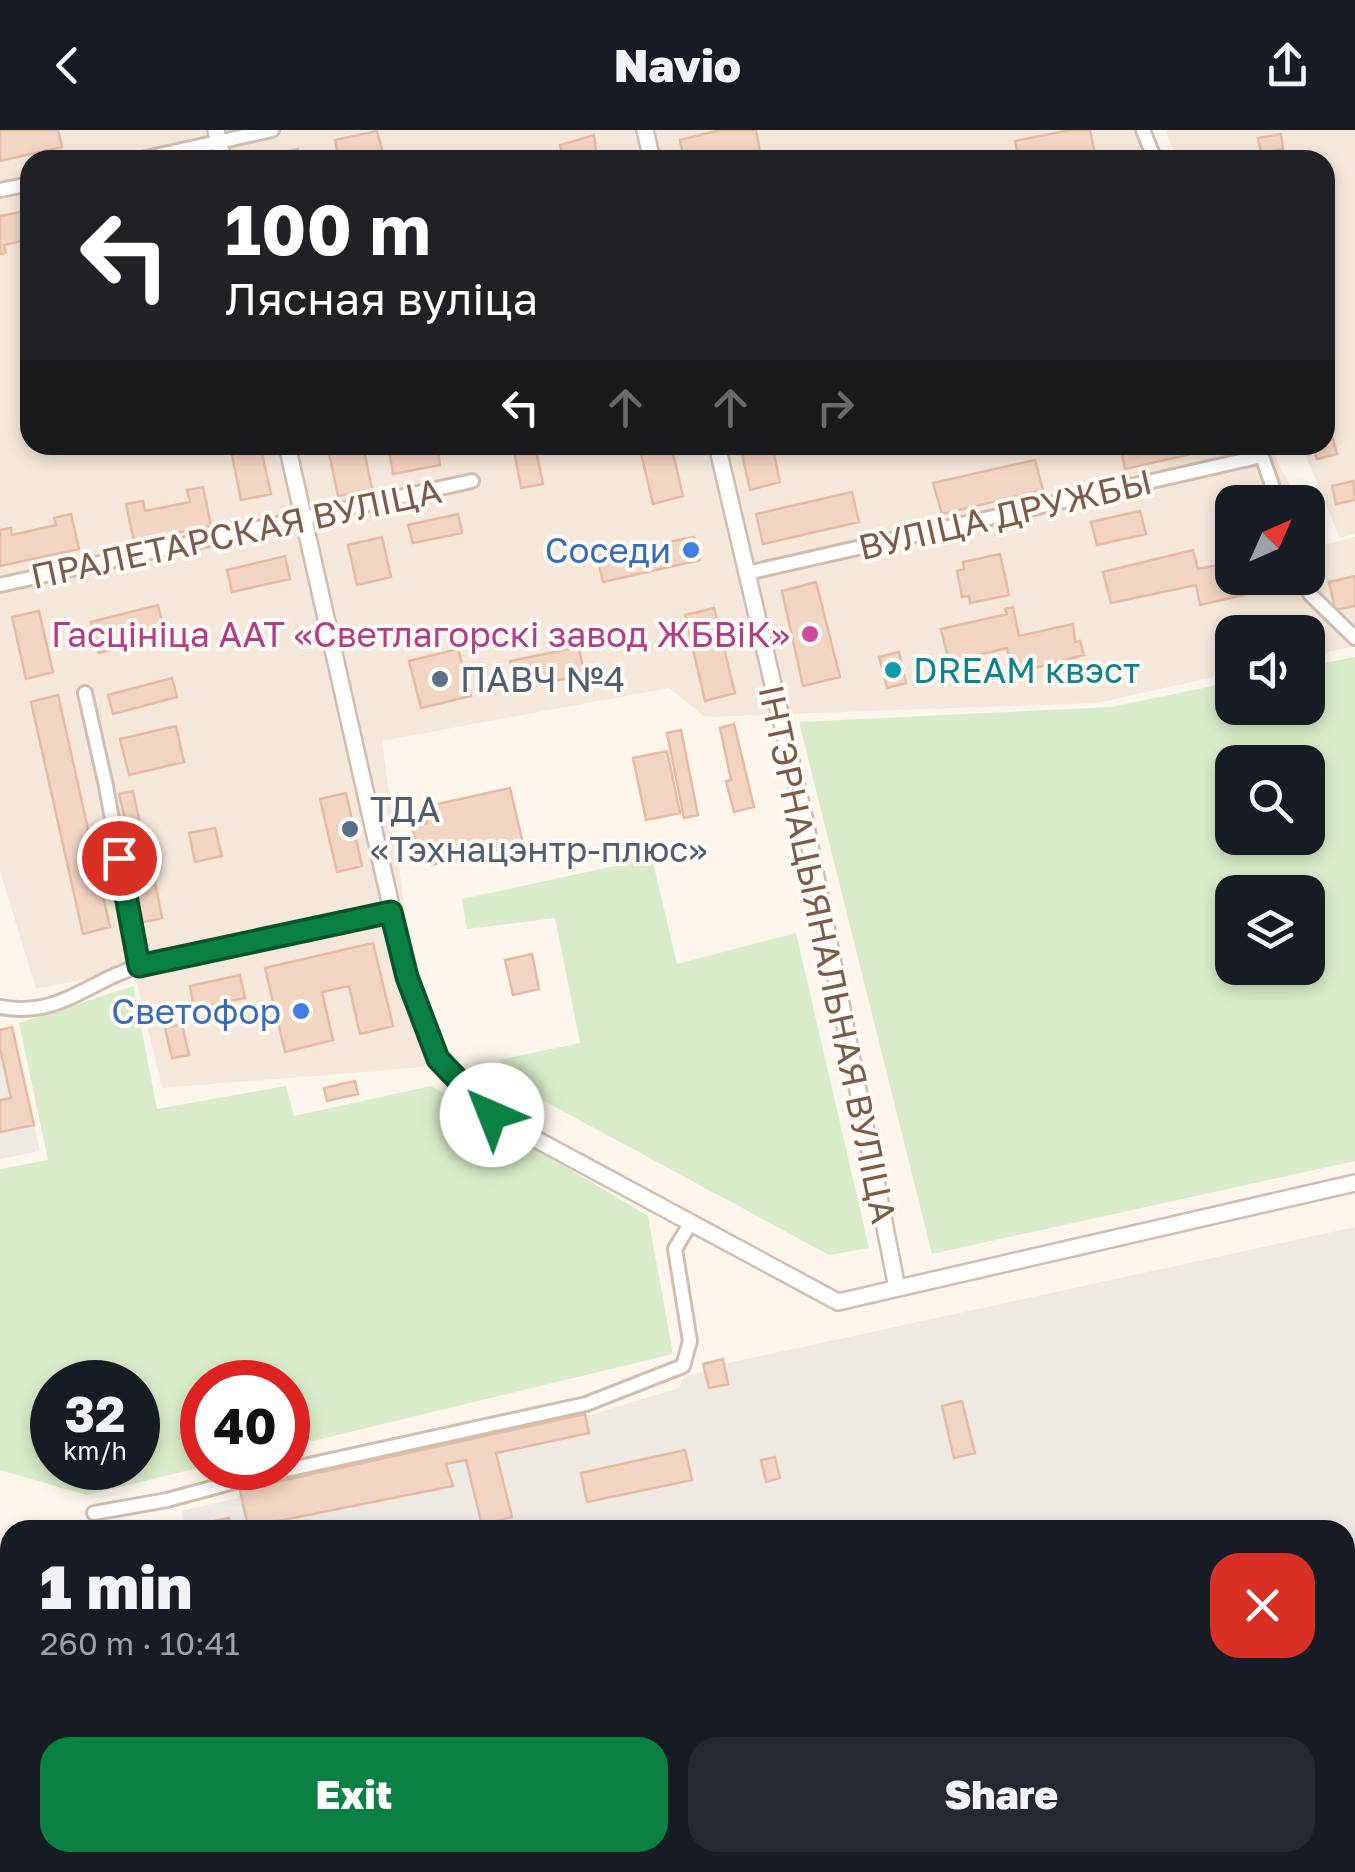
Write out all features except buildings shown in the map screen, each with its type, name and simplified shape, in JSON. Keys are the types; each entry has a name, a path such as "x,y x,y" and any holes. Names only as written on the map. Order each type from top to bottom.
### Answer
{"street":[{"path":"170,150 217,136 272,130"},
{"path":"289,455 407,977 438,1059 492,1115 838,1302 1355,1183"},
{"name":"ІНТЭРНАЦЫЯНАЛЬНАЯ ВУЛІЦА","path":"719,455 804,821 896,1288"},
{"name":"ВУЛІЦА ДРУЖБЫ","path":"747,573 1243,455"},
{"path":"1261,455 1272,485"},
{"name":"ПРАЛЕТАРСКАЯ ВУЛІЦА","path":"0,586 472,481"},
{"path":"1311,595 1355,638"},
{"path":"85,693 139,966"},
{"path":"0,1007 27,1012 53,1005 139,966 391,912"},
{"path":"94,1512 168,1500 245,1479 586,1404 682,1366 690,1341 676,1249 690,1224"}],"shaded area":[{"path":"0,130 1147,130 1156,150 20,150 20,455 1274,455 1290,485 1215,485 1215,595 1325,595 1325,544 1355,537 1355,646 1325,653 1325,615 1215,615 1215,677 1097,703 705,717 669,688 382,741 426,1067 162,1088 134,970 36,989 0,871"},
{"path":"1165,130 1355,130 1355,534 1340,538 1325,502 1325,485 1318,485 1305,455 1335,455 1335,150 1174,150"},
{"path":"12,1027 40,1151 0,1159 0,1030"},
{"path":"1355,1227 1355,1520 183,1520 181,1511 238,1498 240,1490 310,1490 310,1475 583,1417 679,1388 684,1377 724,1364"}],"green space":[{"path":"1355,657 1355,1161 932,1254 799,722 1111,707 1215,686 1215,725 1325,725 1325,663"},
{"path":"652,858 677,964 796,933 869,1248 829,1255 520,1088 499,1060 580,1043 555,918 467,929 462,899"},
{"path":"133,986 157,1109 286,1086 294,1116 431,1086 648,1216 673,1354 310,1442 310,1360 180,1360 180,1472 160,1477 160,1360 30,1360 30,1479 0,1470 0,1169 48,1160 19,1023"},
{"path":"70,1490 108,1490 87,1495"}],"place":[{"name":"Соседи","path":"691,550"},
{"name":"Гасцініца ААТ «Светлагорскі завод ЖБВіК»","path":"810,634"},
{"name":"DREAM квэст","path":"893,670"},
{"name":"ПАВЧ №4","path":"440,679"},
{"name":"ТДА «Тэхнацэнтр-плюс»","path":"350,829"},
{"name":"Светофор","path":"301,1011"}],"route":[{"path":"119,858 139,966 391,912 407,977 438,1059 492,1115"}]}
